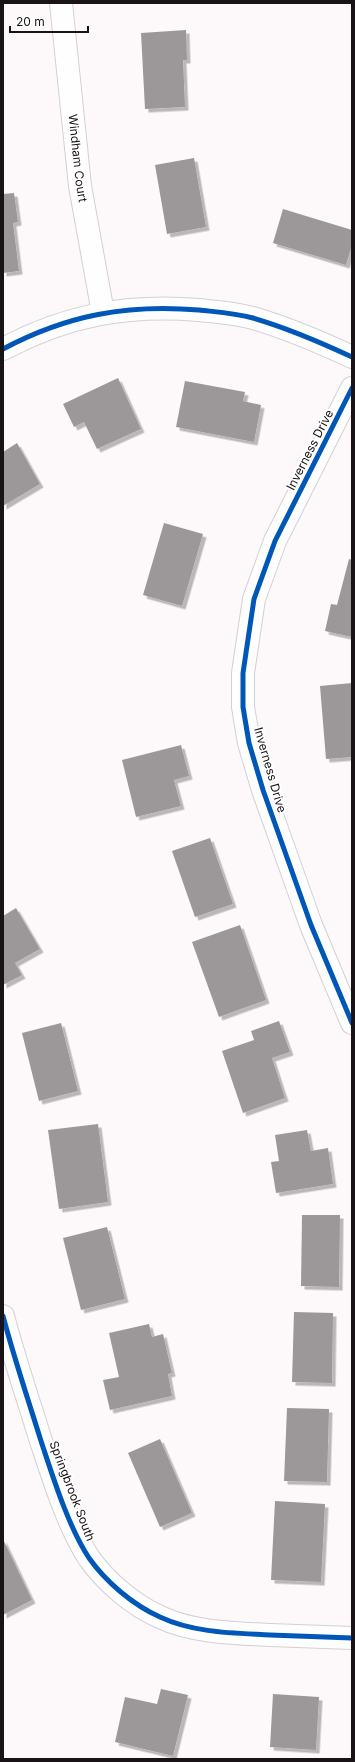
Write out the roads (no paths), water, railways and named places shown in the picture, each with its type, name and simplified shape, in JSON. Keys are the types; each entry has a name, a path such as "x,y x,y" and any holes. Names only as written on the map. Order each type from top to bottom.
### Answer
{"street":[{"name":"Windham Court","path":"61,3 80,186 103,313"},
{"path":"3,349 21,340 76,319 122,310 174,308 231,313 253,318 312,338 352,357"},
{"name":"Inverness Drive","path":"352,388 275,541 254,599 243,673 243,708 249,743 262,790 312,925 352,1023"},
{"name":"Springbrook South","path":"3,1316 12,1351 53,1476 78,1540 103,1575 142,1608 161,1618 194,1628 234,1633 352,1638"}]}
